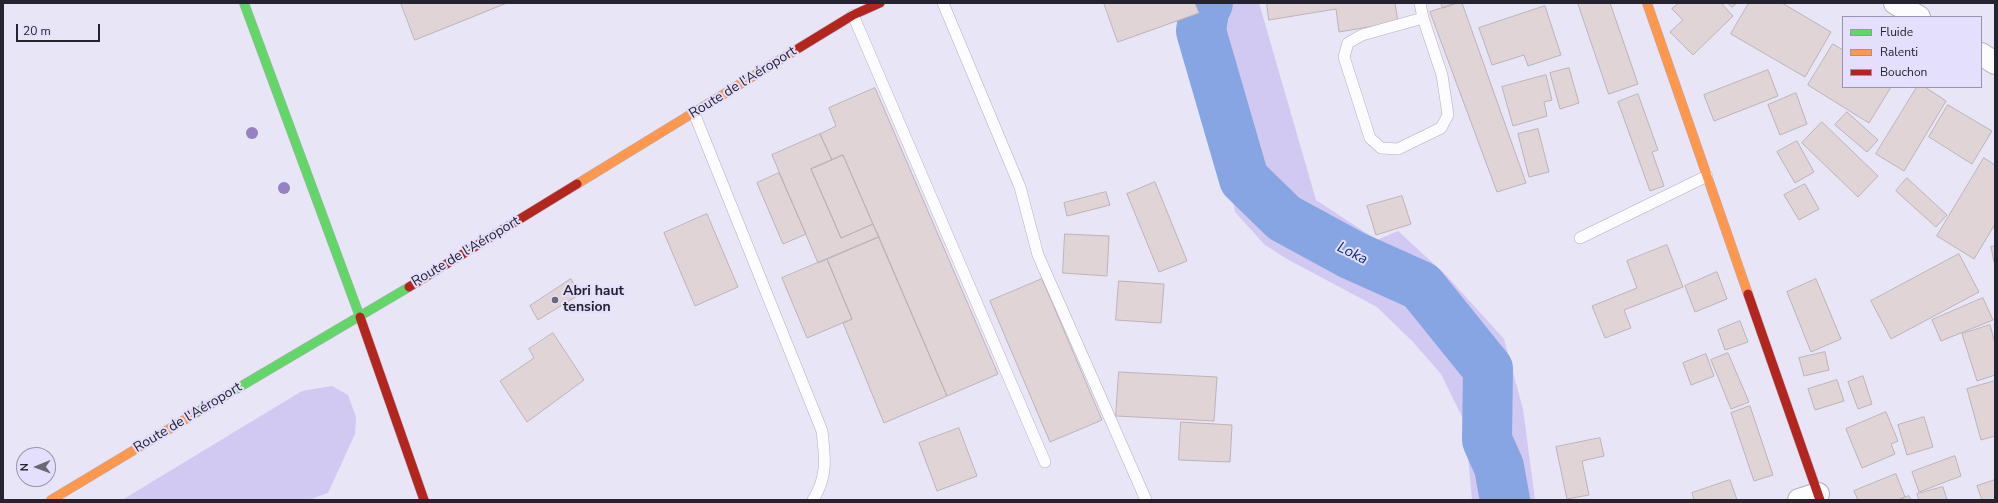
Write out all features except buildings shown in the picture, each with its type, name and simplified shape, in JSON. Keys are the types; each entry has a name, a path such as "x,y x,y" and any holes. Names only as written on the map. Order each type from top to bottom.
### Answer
{"street":[{"path":"244,3 359,316 424,500"},
{"name":"Route de l'Aéroport","path":"51,500 444,267 854,15 880,3"},
{"path":"1647,3 1707,176 1812,498"},
{"path":"1895,3 1917,16"},
{"path":"1982,55 1995,63"}],"lane":[{"path":"943,3 1020,187 1038,255 1146,500"},
{"path":"1420,3 1423,18 1442,74 1448,115 1441,128 1398,149 1381,148 1370,138 1344,57 1348,43 1362,35 1423,18"},
{"path":"854,15 1045,462"},
{"path":"694,113 822,431 825,458 822,486 813,500"},
{"path":"1580,238 1707,176"}],"shaded area":[{"path":"1198,3 1259,3 1316,200 1377,240 1398,231 1447,276 1504,339 1523,409 1535,500 1472,500 1465,423 1441,374 1413,342 1377,307 1287,259 1265,245 1235,212"},
{"path":"332,386 348,395 356,417 355,434 328,493 308,500 122,500 302,391"}],"waterway":[{"name":"Loka","path":"1208,3 1204,11 1201,31 1244,179 1284,218 1352,255 1421,286 1488,369 1487,440 1499,467 1505,500"}],"traffic: fast":[{"path":"244,3 360,317"},
{"path":"194,414 409,287"}],"traffic: slow":[{"path":"1647,3 1748,294"},
{"path":"577,184 799,48"},
{"path":"51,500 194,414"}],"traffic: jam":[{"path":"799,48 853,15 880,3"},
{"path":"409,287 577,184"},
{"path":"1748,294 1820,500"},
{"path":"360,317 424,500"}],"place":[{"name":"Abri haut tension","path":"555,300"}]}
